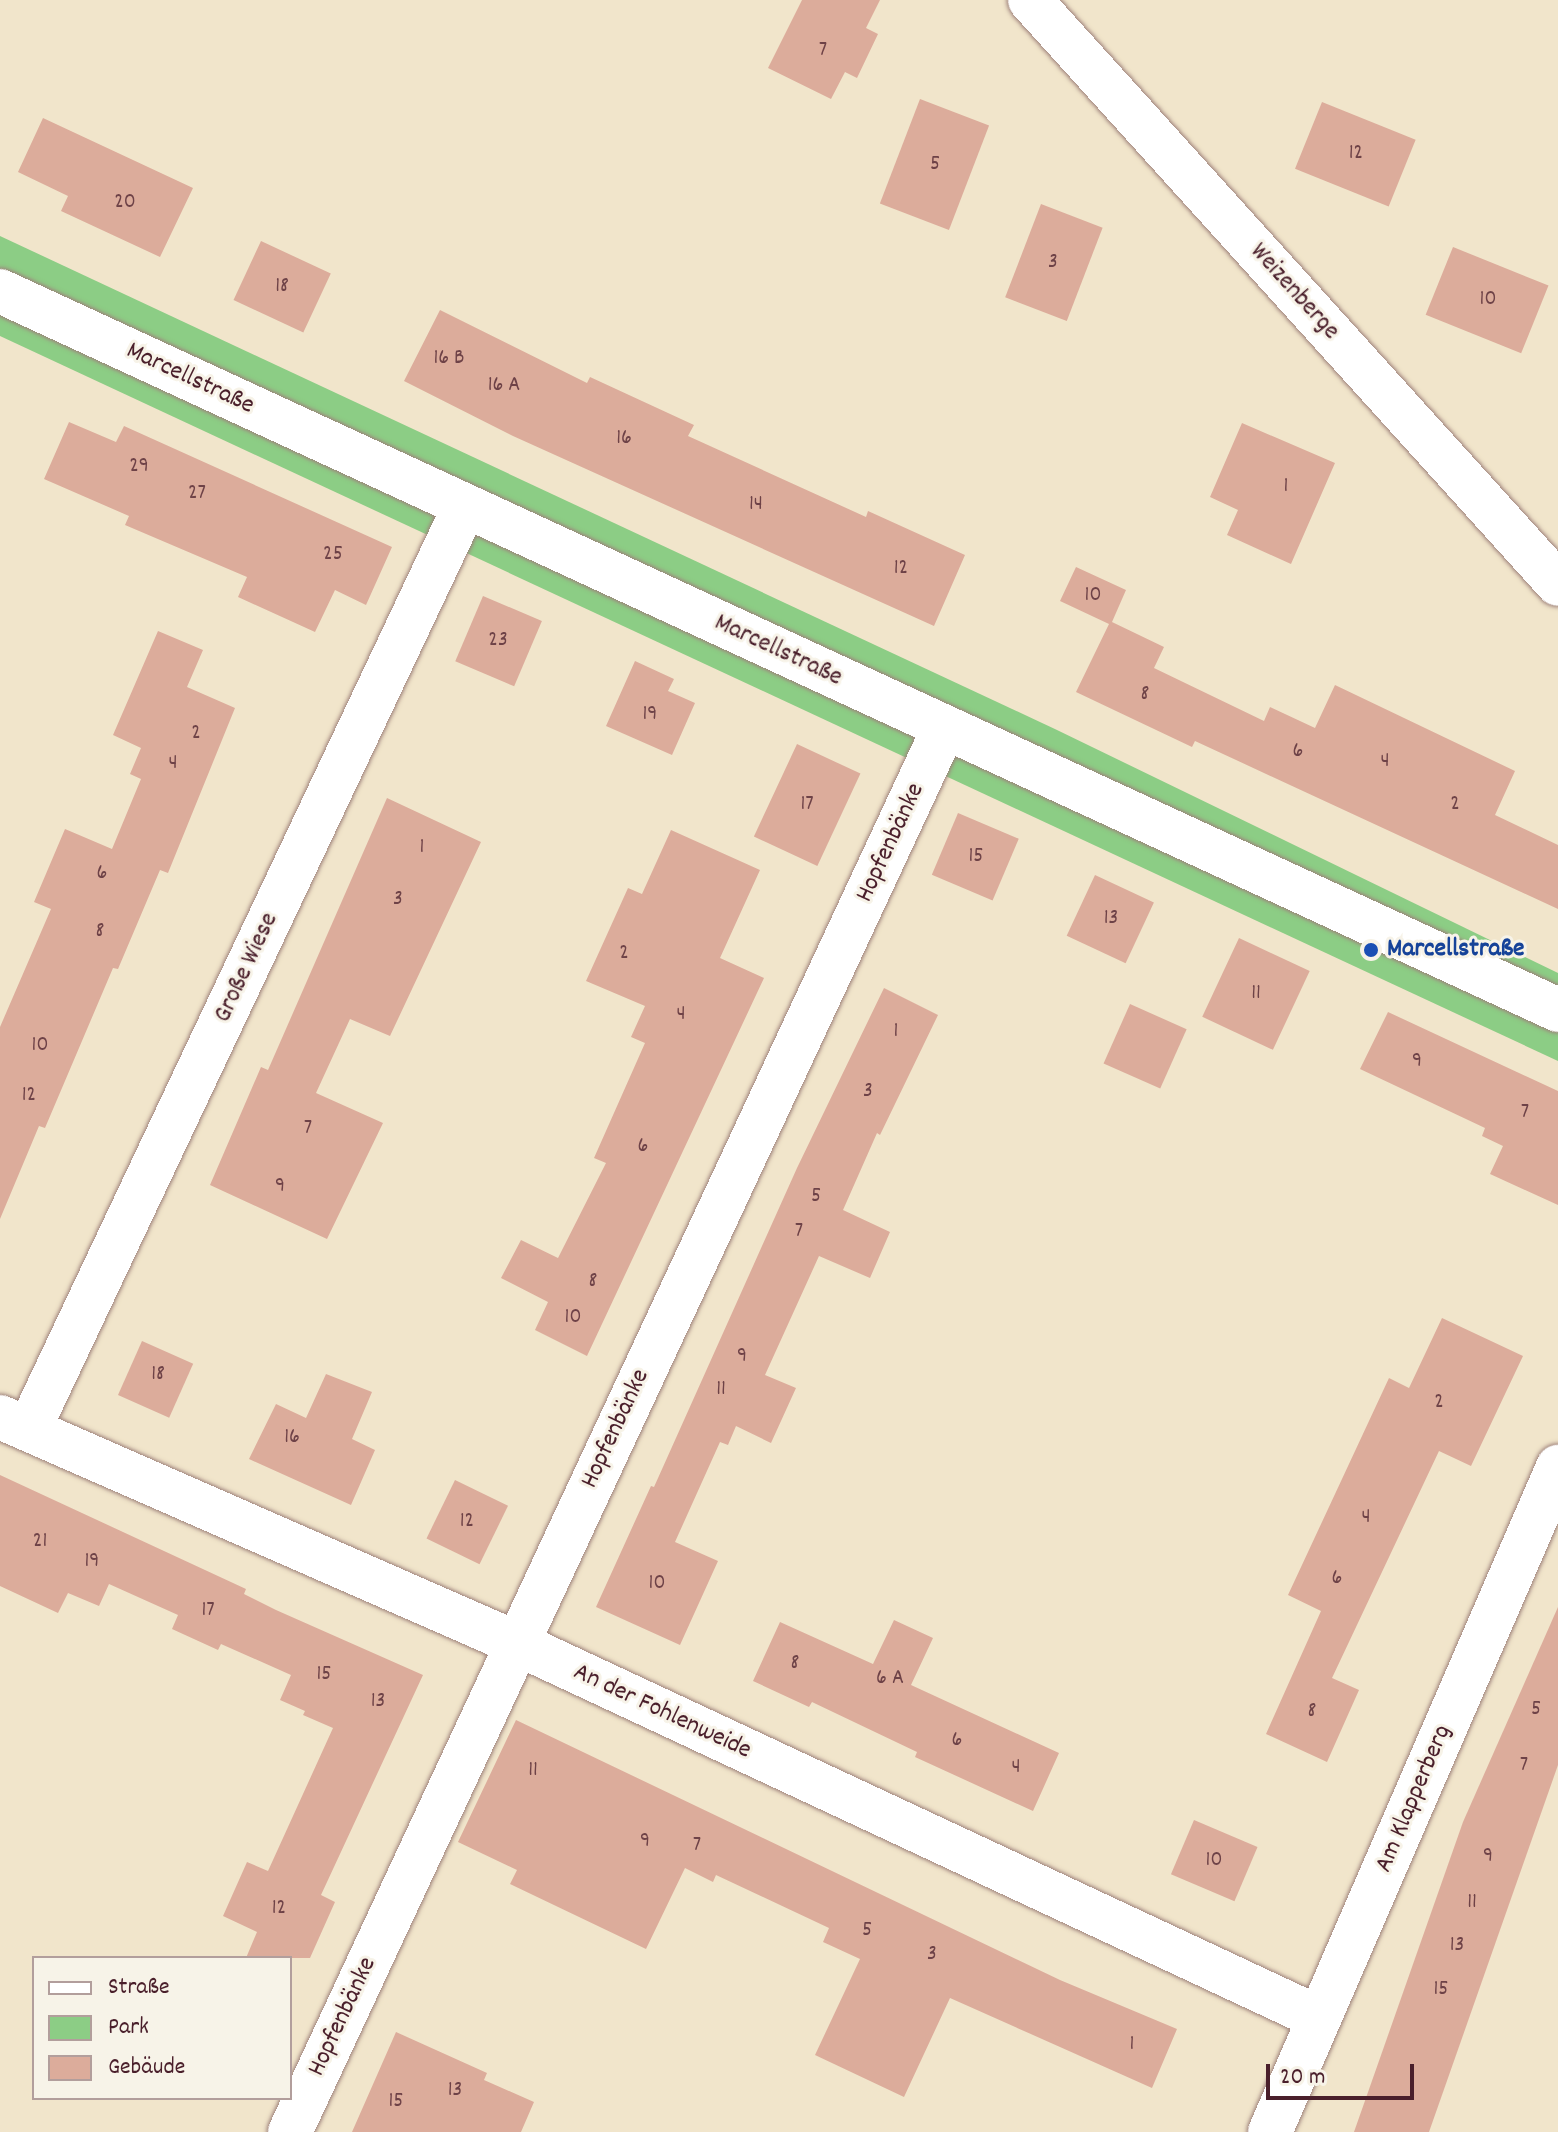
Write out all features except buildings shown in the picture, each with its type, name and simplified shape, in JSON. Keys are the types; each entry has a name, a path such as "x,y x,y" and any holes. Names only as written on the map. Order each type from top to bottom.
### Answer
{"street":[{"name":"Weizenberge","path":"1030,0 1558,584"},
{"name":"Marcellstraße","path":"0,291 1558,1010"},
{"name":"Große Wiese","path":"14,1423 465,506"},
{"name":"Hopfenbänke","path":"290,2132 944,728"},
{"name":"An der Fohlenweide","path":"14,1423 516,1643 1319,2018"},
{"name":"Am Klapperberg","path":"1270,2132 1558,1467"}],"green space":[{"path":"0,236 1057,730 1558,973 1558,1061 0,336"}],"place":[{"name":"Marcellstraße","path":"1371,950"}]}
